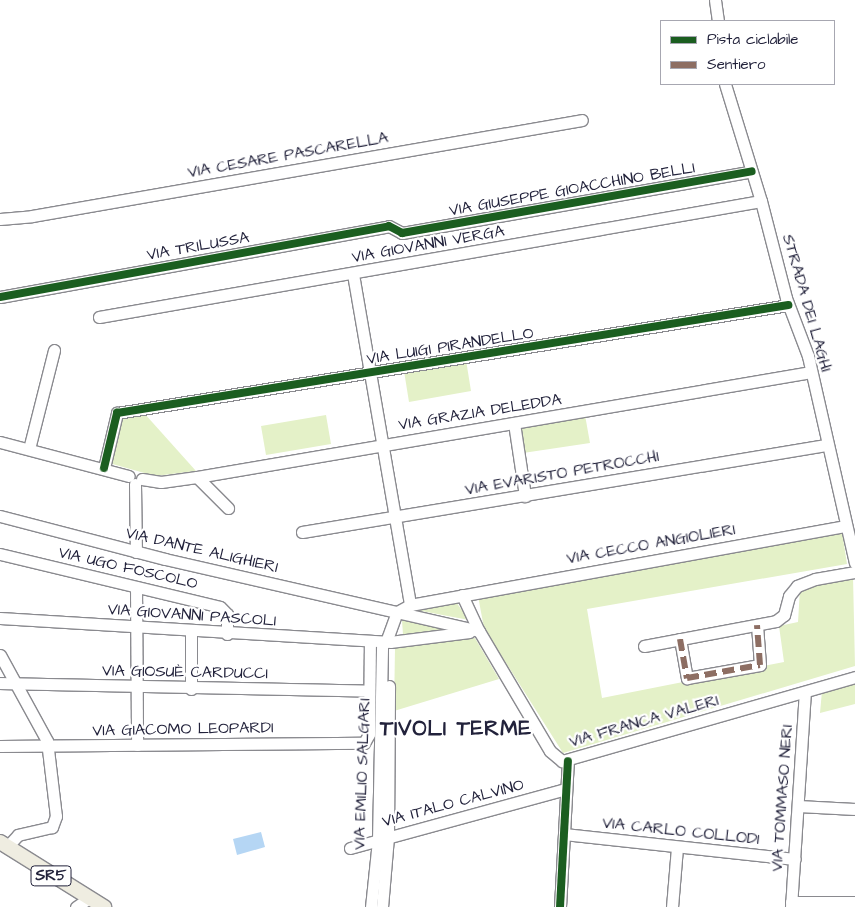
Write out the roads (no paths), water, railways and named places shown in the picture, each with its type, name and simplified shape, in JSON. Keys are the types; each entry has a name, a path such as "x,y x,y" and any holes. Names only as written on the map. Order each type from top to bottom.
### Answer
{"main road":[{"name":"SR5","path":"4,844 88,899 104,907"}],"street":[{"path":"715,0 718,20"},
{"name":"STRADA DEI LAGHI","path":"724,85 761,200 788,305 811,372 826,444 855,563"},
{"name":"VIA CESARE PASCARELLA","path":"0,219 52,213 582,120"},
{"name":"VIA GIUSEPPE GIOACCHINO BELLI","path":"398,233 752,171"},
{"name":"VIA GIOVANNI VERGA","path":"99,317 353,274 761,200"},
{"name":"VIA TRILUSSA","path":"0,297 389,226 394,226 398,233"},
{"path":"353,274 410,605"},
{"name":"VIA LUIGI PIRANDELLO","path":"104,468 117,413 788,305"},
{"path":"29,449 54,350"},
{"name":"VIA GRAZIA DELEDDA","path":"140,480 197,477 811,372"},
{"path":"514,424 525,496"},
{"path":"0,442 104,468 140,480 136,552"},
{"name":"VIA EVARISTO PETROCCHI","path":"302,532 826,444"},
{"path":"197,477 228,508"},
{"name":"VIA DANTE ALIGHIERI","path":"0,516 136,552 478,631"},
{"name":"VIA CECCO ANGIOLIERI","path":"397,612 410,605 462,595 846,526"},
{"name":"VIA UGO FOSCOLO","path":"0,554 223,608 227,614 227,634"},
{"path":"644,646 757,625 782,617 790,592 800,584 855,572"},
{"path":"136,587 138,745"},
{"name":"VIA FRANCA VALERI","path":"462,595 478,631 550,751 558,760 568,761 855,677"},
{"name":"VIA EMILIO SALGARI","path":"382,907 386,642 397,612"},
{"name":"VIA GIOVANNI PASCOLI","path":"0,618 227,634 386,642 478,631"},
{"path":"680,639 687,678 760,665 757,625"},
{"path":"191,631 191,688"},
{"path":"369,691 370,641"},
{"path":"0,655 48,747 55,795 55,824 48,829 18,835 4,844"},
{"name":"VIA GIOSUÈ CARDUCCI","path":"0,683 369,691"},
{"name":"VIA GIACOMO LEOPARDI","path":"0,746 48,747 366,742 369,691"},
{"name":"VIA TOMMASO NERI","path":"791,905 805,692"},
{"path":"550,751 566,784"},
{"path":"560,907 568,761"},
{"name":"VIA ITALO CALVINO","path":"350,848 566,784"},
{"path":"798,806 855,809"},
{"name":"VIA CARLO COLLODI","path":"564,834 795,859"},
{"name":"VIA EMILIO SALGARI","path":"371,907 383,839"},
{"path":"672,907 677,846"},
{"path":"76,907 88,899"},
{"path":"791,905 855,902"}],"water":[{"path":"261,832 265,847 237,855 233,839"}],"district":[{"name":"TIVOLI TERME","path":"456,729"}]}
